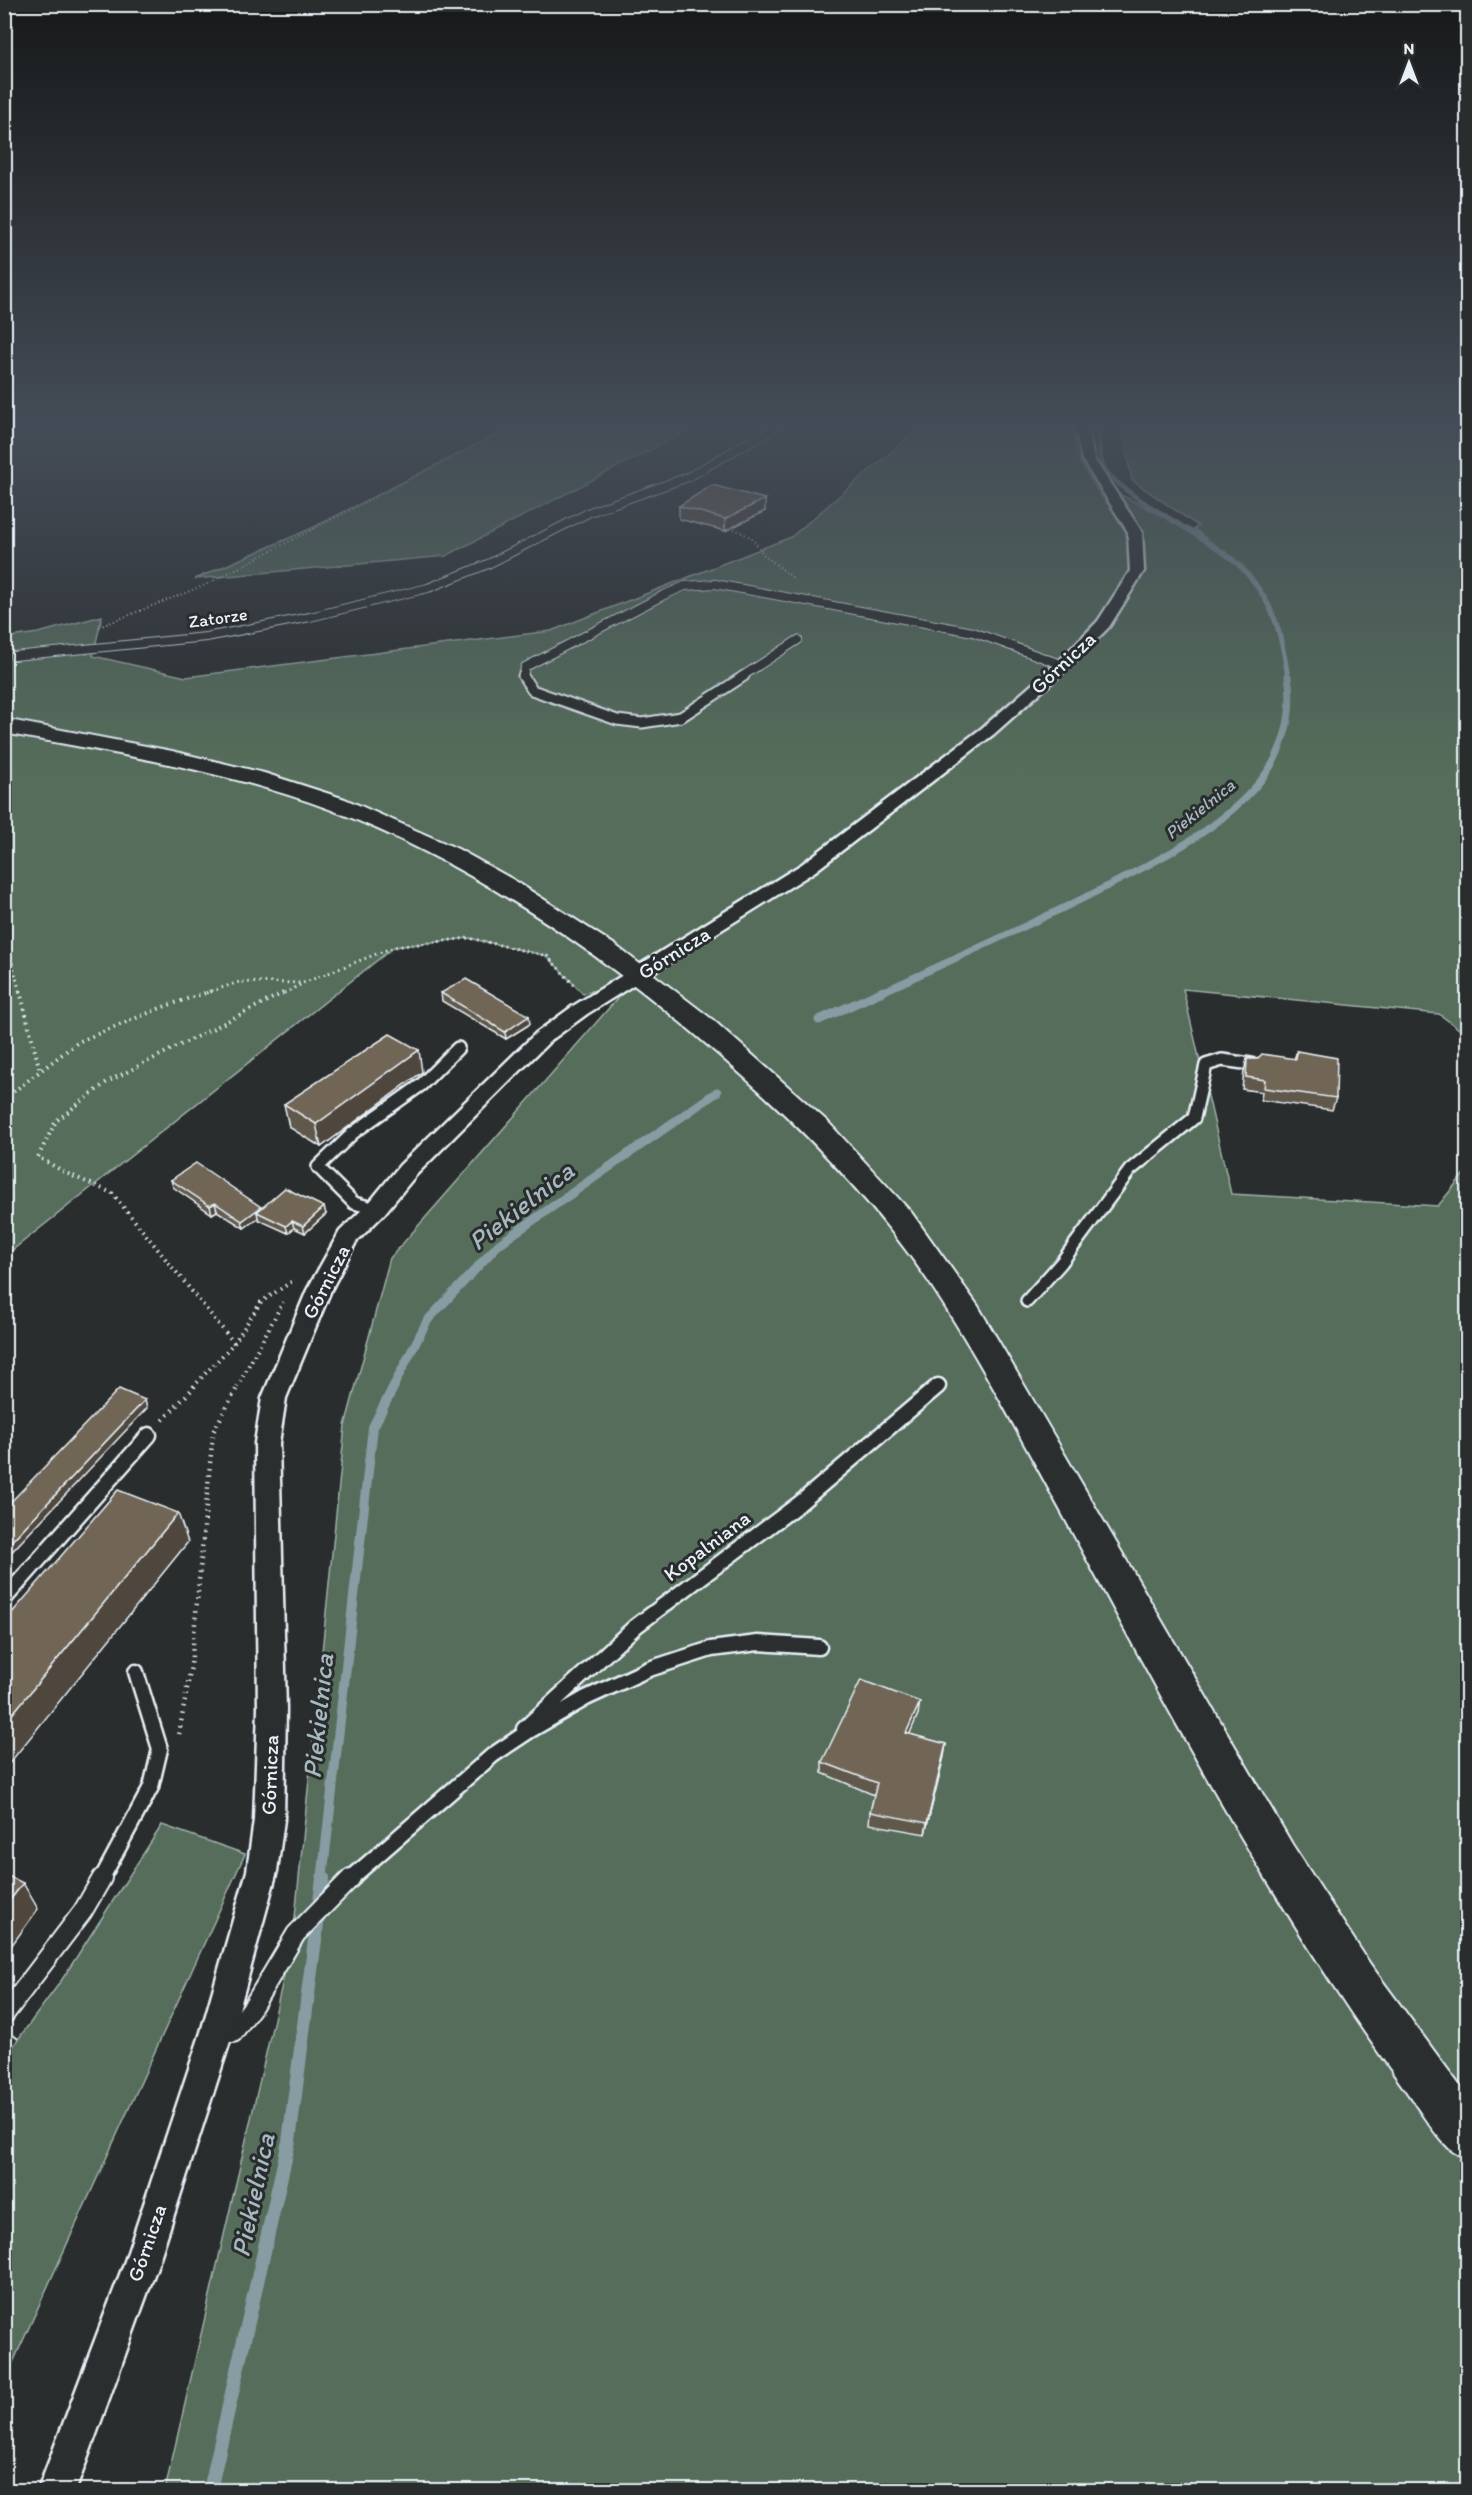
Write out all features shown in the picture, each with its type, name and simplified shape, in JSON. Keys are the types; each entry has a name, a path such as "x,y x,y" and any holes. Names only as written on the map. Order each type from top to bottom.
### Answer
{"main road":[{"path":"4,726 221,769 338,805 424,840 475,866 545,907 702,1024 808,1117 855,1166 921,1247 982,1341 1253,1819 1355,1981 1467,2135"}],"street":[{"name":"Górnicza","path":"57,2490 142,2262 217,2032 262,1871 269,1820 272,1709 267,1443 274,1398 318,1290 348,1237 376,1209 408,1170 527,1052 580,1010 638,976 808,868 988,731 1063,665 1104,624 1137,571 1135,540"}],"lane":[{"name":"Zatorze","path":"14,656 206,637 310,617 428,588 488,564 534,540"},
{"path":"798,640 681,717 663,721 642,723 617,720 532,690 523,678 525,667 664,595 685,586 715,584 973,632 1063,665"},
{"path":"376,1209 354,1203 318,1167 336,1144 414,1091 458,1048"},
{"path":"1027,1301 1060,1263 1117,1184 1144,1158 1187,1127 1194,1118 1206,1065 1222,1060 1251,1064"},
{"name":"Kopalniana","path":"217,2032 233,2033 250,2014 278,1957 309,1918 355,1876 505,1746 636,1626 800,1503 939,1385"},
{"path":"4,1599 149,1435"},
{"name":"Kopalniana","path":"505,1746 582,1702 690,1654 737,1644 779,1643 819,1647"},
{"path":"4,2015 83,1911 130,1830 151,1787 159,1749 136,1672"}],"path":[{"path":"98,627 205,585 291,540"},
{"path":"754,540 764,555 795,579"},
{"path":"234,1343 112,1193 66,1173 38,1157 56,1121 107,1082 303,983 394,947 469,938 547,956 583,994"},
{"path":"4,949 11,958 40,1071"},
{"path":"4,1099 78,1042 163,1007 239,982 303,983"},
{"path":"149,1435 234,1343 261,1302 300,1278 289,1291 213,1431 191,1666 178,1742"},
{"path":"4,1492 22,1501"},
{"path":"4,2052 23,2026"}],"green space":[{"path":"283,540 476,540 446,556 195,579"},
{"path":"782,540 1205,540 1225,554 1208,540 1467,540 1467,1035 1439,1014 1183,989 1231,1194 1438,1206 1467,1170 1467,2490 165,2490 293,1937 345,1426 390,1258 637,976 583,994 547,956 469,938 394,947 5,1256 5,638 38,633 102,616 93,656 186,677 551,631"},
{"path":"162,1825 245,1854 5,2380 5,2057 61,1981"}],"building":[{"path":"466,979 529,1016 505,1032 441,993"},
{"path":"390,1034 419,1050 316,1124 284,1104"},
{"path":"1297,1051 1337,1058 1336,1098 1264,1088 1265,1080 1246,1077 1247,1059 1257,1059 1262,1054 1296,1059"},
{"path":"196,1163 261,1207 242,1221 215,1203 210,1206 171,1180"},
{"path":"285,1188 324,1207 303,1226 292,1221 286,1226 257,1212"},
{"path":"119,1389 145,1400 4,1549 4,1509"},
{"path":"118,1490 178,1513 4,1724 4,1622"},
{"path":"861,1680 920,1702 906,1733 946,1744 927,1823 870,1812 877,1783 822,1762"},
{"path":"4,1874 23,1883 4,1908"}],"waterway":[{"name":"Piekielnica","path":"1205,540 1230,557 1263,594 1275,620 1283,646 1288,677"},
{"name":"Piekielnica","path":"880,993 1136,872 1182,846 1226,815 1262,779 1277,756 1286,730 1290,703 1288,676"},
{"name":"Piekielnica","path":"819,1020 883,991"},
{"name":"Piekielnica","path":"393,1387 427,1321 499,1244 717,1092"},
{"name":"Piekielnica","path":"322,1880 373,1427 394,1386"},
{"name":"Piekielnica","path":"210,2490 289,2141 323,1878"}]}
